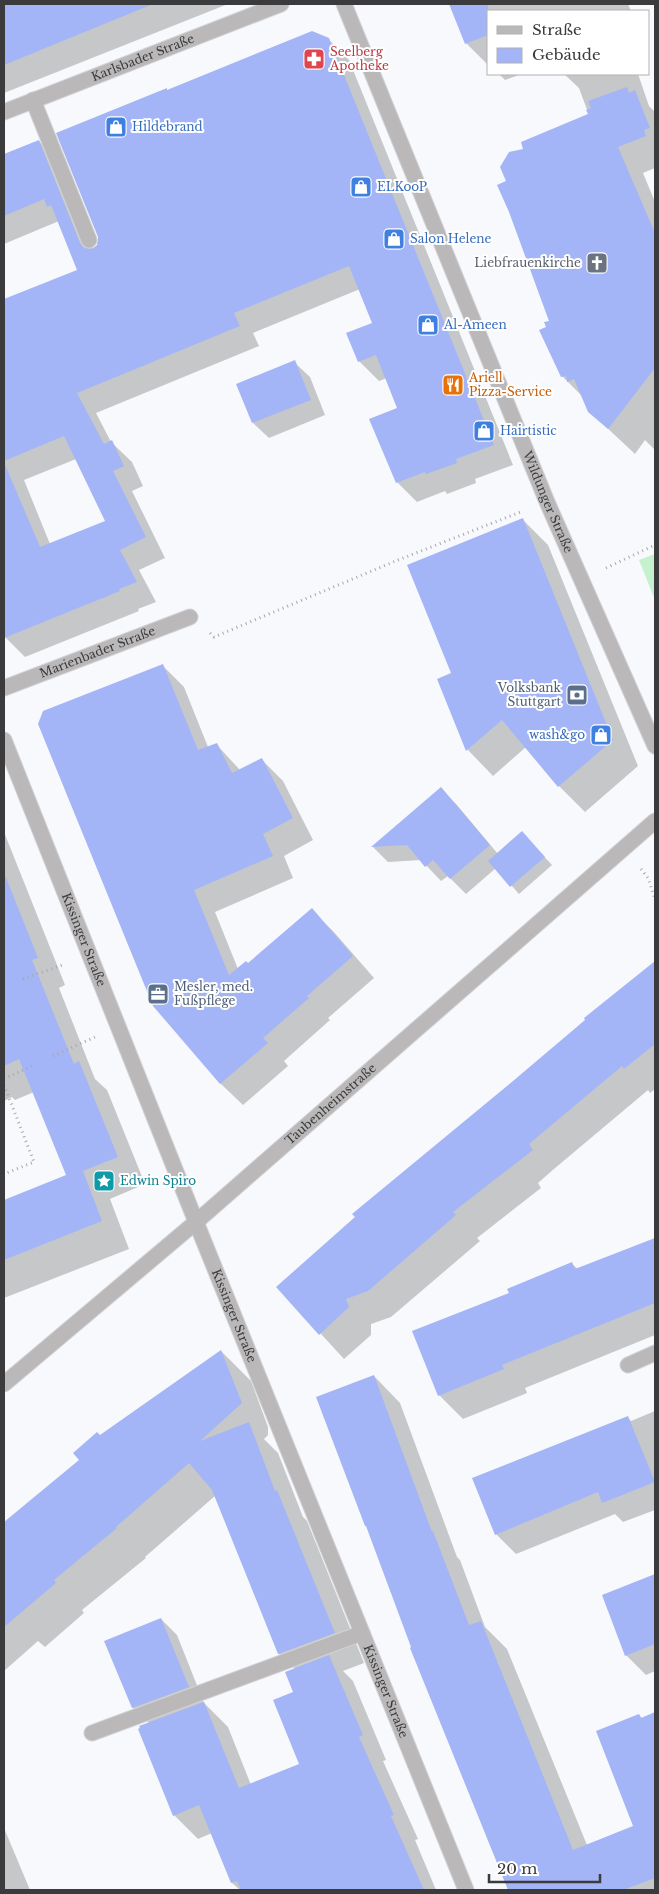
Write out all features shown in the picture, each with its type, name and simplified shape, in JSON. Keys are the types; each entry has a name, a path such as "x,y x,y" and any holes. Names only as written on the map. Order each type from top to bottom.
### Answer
{"street":[{"name":"Karlsbader Straße","path":"4,112 281,4"},
{"name":"Wildunger Straße","path":"344,4 547,502 655,746"},
{"path":"33,100 89,240"},
{"name":"Marienbader Straße","path":"4,688 190,618"},
{"name":"Kissinger Straße","path":"4,740 196,1222 466,1890"},
{"name":"Taubenheimstraße","path":"4,1384 196,1222 655,822"},
{"path":"628,1365 655,1353"},
{"path":"92,1733 362,1632"}],"path":[{"path":"190,618 214,637 398,560 547,502"},
{"path":"580,579 655,545"},
{"path":"23,979 89,955"},
{"path":"54,1056 118,1027"},
{"path":"4,1079 32,1066"},
{"path":"4,1085 34,1162 4,1174"}],"green space":[{"path":"655,554 655,600 639,560"}],"building":[{"path":"4,4 153,4 4,65"},
{"path":"449,4 488,4 487,35 465,44"},
{"path":"312,31 329,38 494,445 456,459 457,463 396,483 369,419 397,408 376,355 358,362 346,333 372,323 349,266 234,313 240,326 77,393 104,444 112,440 124,466 113,471 146,537 120,550 137,582 119,589 120,591 4,638 4,462 40,547 105,521 64,436 4,461 4,299 77,270 51,205 47,207 44,199 4,216 4,154 39,140 80,243 84,248 92,249 97,245 98,237 56,133"},
{"name":"Liebfrauenkirche","path":"627,87 629,93 635,90 650,128 644,130 646,136 618,147 655,233 655,368 608,429 588,412 574,379 567,382 566,376 561,377 539,330 546,327 544,322 549,321 509,212 497,185 506,181 500,167 509,152 523,149 521,142 588,114 586,110 591,108 588,101"},
{"path":"295,360 311,400 252,423 236,384"},
{"path":"523,518 613,740 558,787 502,720 466,751 437,679 451,673 407,565"},
{"path":"163,664 198,750 217,743 232,773 262,758 293,818 263,834 273,856 194,890 229,975 246,961 248,963 312,908 353,956 263,1038 268,1043 220,1084 153,1006 38,724 43,711"},
{"path":"441,787 490,845 450,879 433,860 425,867 407,845 371,847"},
{"path":"522,831 545,857 510,887 488,861"},
{"path":"5,875 38,958 32,960 74,1064 79,1061 118,1157 83,1171 102,1221 4,1260 4,1200 66,1175 19,1059 4,1066"},
{"path":"655,961 655,1044 624,1069 622,1066 529,1144 533,1150 453,1212 456,1215 368,1291 346,1299 349,1307 319,1335 276,1287 355,1217 352,1214 507,1086 585,1020 584,1018"},
{"path":"655,1238 655,1303 502,1365 504,1369 438,1396 412,1331 509,1293 507,1289 572,1262 575,1269"},
{"path":"221,1350 242,1403 200,1441 249,1422 275,1491 277,1490 335,1633 278,1654 212,1490 189,1463 117,1528 54,1580 56,1583 4,1627 4,1522 79,1460 73,1453 97,1432 100,1435"},
{"path":"374,1375 432,1532 469,1625 481,1621 573,1850 633,1826 596,1731 639,1714 641,1718 655,1712 655,1878 623,1890 508,1890 410,1648 366,1526 316,1397"},
{"path":"628,1416 655,1482 602,1503 598,1492 495,1535 472,1478"},
{"path":"655,1574 655,1644 625,1656 602,1595"},
{"path":"161,1618 189,1687 132,1708 104,1641"},
{"path":"329,1655 363,1735 359,1737 394,1815 391,1816 424,1890 241,1890 237,1881 231,1883 199,1805 173,1816 138,1729 140,1728 139,1726 204,1702 239,1788 299,1764 273,1700 293,1692 285,1672"}],"place":[{"name":"Seelberg Apotheke","path":"314,59"},
{"name":"Hildebrand","path":"116,127"},
{"name":"ELKooP","path":"361,187"},
{"name":"Salon Helene","path":"394,239"},
{"name":"Liebfrauenkirche","path":"597,263"},
{"name":"Al-Ameen","path":"428,325"},
{"name":"Ariell Pizza-Service","path":"453,385"},
{"name":"Hairtistic","path":"484,431"},
{"name":"Volksbank Stuttgart","path":"577,695"},
{"name":"wash&go","path":"601,735"},
{"name":"Mesler, med. Fußpflege","path":"158,994"},
{"name":"Edwin Spiro","path":"104,1181"}]}
